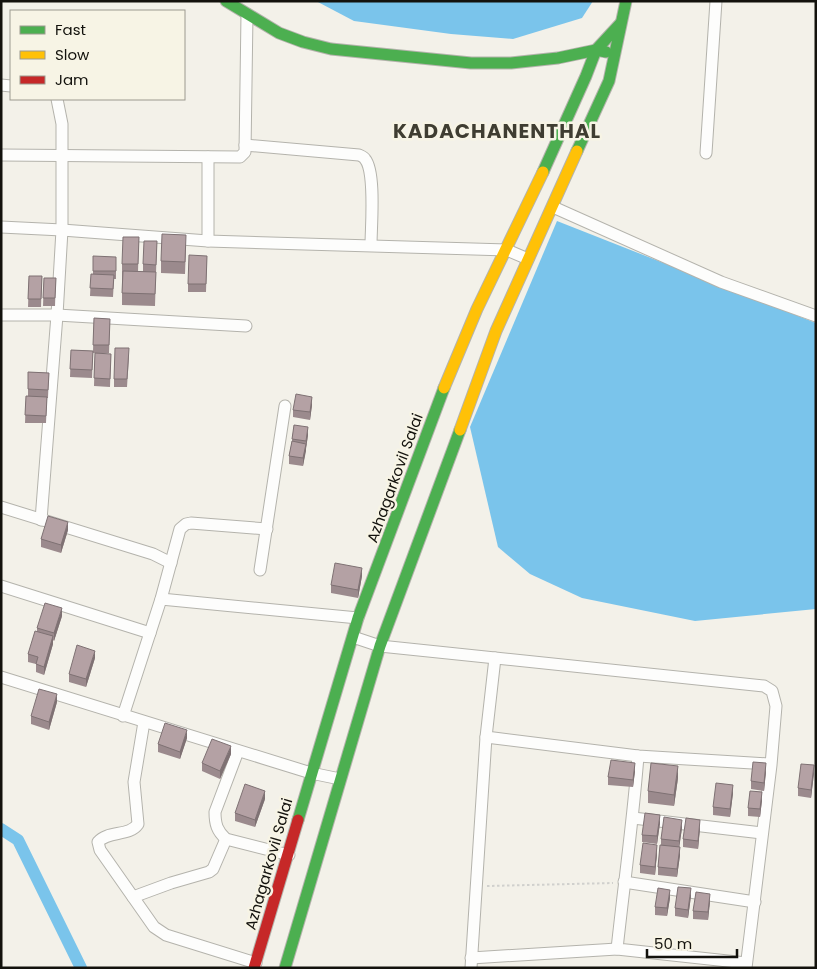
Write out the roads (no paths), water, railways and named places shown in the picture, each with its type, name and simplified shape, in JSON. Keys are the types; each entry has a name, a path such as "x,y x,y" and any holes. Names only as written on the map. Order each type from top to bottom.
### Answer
{"main road":[{"path":"226,1 279,33 303,42 331,49 471,63 511,63 558,58 596,50 614,54"},
{"path":"285,968 380,646 496,331 609,81 626,1"},
{"name":"Azhagarkovil Salai","path":"255,965 358,618 441,396 477,309 507,250 596,50 621,24"}],"street":[{"path":"706,152 716,1"},
{"path":"1,155 240,157 245,152 247,14"},
{"path":"40,520 62,230 62,124 57,100"},
{"path":"245,145 359,155 365,159 369,167 372,183 371,245"},
{"path":"208,157 208,241"},
{"path":"553,208 721,282 816,316"},
{"path":"1,227 208,241 507,250 528,259"},
{"path":"1,315 57,315 246,326"},
{"path":"260,570 285,406"},
{"path":"1,507 153,554 171,563"},
{"path":"123,716 161,599 180,529 191,522 267,529"},
{"path":"1,586 150,633"},
{"path":"161,599 358,618"},
{"path":"353,638 380,646 764,686 772,691 776,706 771,764 746,966 617,949 471,963 486,737 495,658"},
{"path":"1,677 311,773 340,779"},
{"path":"144,722 134,782 138,824 131,830 108,835 100,839 98,842 100,850 154,927 166,935 255,965"},
{"path":"486,737 638,756 771,764"},
{"path":"238,751 215,812 215,821 219,832 226,839 289,854"},
{"path":"617,949 633,818 638,756"},
{"path":"633,818 762,833"},
{"path":"132,897 209,872 213,869 226,839"},
{"path":"624,882 755,902"}],"water":[{"path":"316,1 593,1 582,18 513,39 451,34 354,21"},
{"path":"557,221 816,323 816,609 695,621 582,598 530,574 498,547 470,427"}],"waterway":[{"path":"1,829 18,840 81,968"}],"district":[{"name":"KADACHANENTHAL","path":"497,131"}]}
